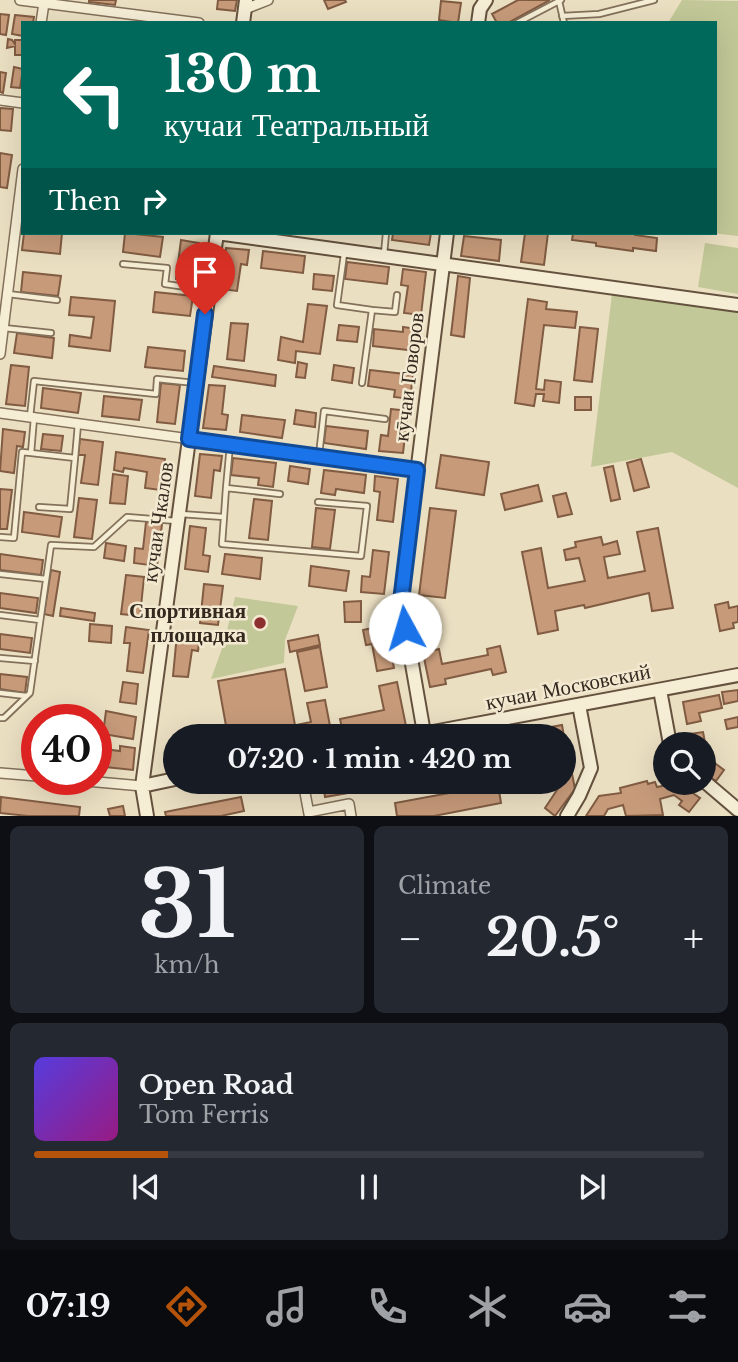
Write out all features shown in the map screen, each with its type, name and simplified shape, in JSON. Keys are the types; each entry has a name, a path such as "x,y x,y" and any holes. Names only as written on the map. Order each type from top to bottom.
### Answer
{"street":[{"path":"20,0 184,21"},
{"path":"246,4 268,0"},
{"path":"478,21 480,9 486,0"},
{"path":"41,21 44,3"},
{"path":"0,100 21,103"},
{"path":"0,354 21,204"},
{"name":"кучаи Чкалов","path":"147,816 142,786 217,235"},
{"path":"254,235 738,305"},
{"name":"кӯчаи Говоров","path":"422,724 401,601 447,235"},
{"path":"0,413 417,470"},
{"name":"кучаи Московский","path":"474,724 738,675"},
{"path":"660,690 668,732"},
{"path":"567,816 591,768 579,705"},
{"path":"0,773 21,775"},
{"path":"112,783 142,786 163,782"},
{"path":"716,791 738,810"},
{"path":"305,794 309,814 349,804 351,816"}],"lane":[{"path":"521,21 559,0 563,21"},
{"path":"562,16 599,14 654,0"},
{"path":"383,255 386,235"},
{"path":"345,250 337,305 396,312 397,295"},
{"path":"124,264 167,268 165,284 208,290"},
{"path":"7,294 57,300"},
{"path":"362,383 372,310"},
{"path":"3,328 51,333"},
{"path":"31,453 34,381 156,394 157,379 196,383"},
{"path":"318,456 324,411 385,419"},
{"path":"39,507 70,509 78,424"},
{"path":"230,444 222,544 361,556 367,506 318,502"},
{"path":"0,537 14,538 22,452 75,458"},
{"path":"226,488 280,494"},
{"path":"0,718 4,718 30,693 51,545 94,547 127,517 224,517"},
{"path":"0,574 46,579"},
{"path":"0,615 40,620"},
{"path":"0,658 34,661"},
{"path":"0,693 26,696"}],"green space":[{"path":"682,0 738,1 738,236 717,234 717,21 669,21"},
{"path":"705,243 738,248 738,294 698,287"},
{"path":"612,294 738,310 738,488 672,452 591,467"},
{"name":"Спортивная площадка","path":"235,597 298,606 285,640 284,663 211,679 224,643"}],"building":[{"path":"89,0 116,0 115,5"},
{"path":"218,0 237,0 235,11 217,9"},
{"path":"324,0 345,0 346,2 328,9"},
{"path":"518,0 550,0 512,21 496,21 492,14"},
{"path":"441,1 461,3 458,21 439,20"},
{"path":"0,14 9,15 6,35 0,34"},
{"path":"15,15 34,17 33,21 21,21 21,36 12,34"},
{"path":"8,39 15,44 15,40 21,40 21,55 15,55 15,46 7,48"},
{"path":"14,67 21,69 20,88 11,87"},
{"path":"0,72 6,73 3,93 0,92"},
{"path":"0,108 13,109 11,131 0,130"},
{"path":"0,153 12,155 7,188 0,187"},
{"path":"24,235 62,235 60,254 22,250"},
{"path":"125,235 163,237 160,257 123,252"},
{"path":"393,235 431,235 429,245 392,240"},
{"path":"525,235 548,235 544,265 521,262"},
{"path":"573,235 635,235 657,238 656,251 633,248 633,251 572,240"},
{"path":"464,236 501,240 499,261 461,256"},
{"path":"181,240 199,243 194,282 176,279"},
{"path":"226,248 249,250 247,265 241,264 237,291 221,289"},
{"path":"263,251 305,256 303,273 261,268"},
{"path":"347,262 389,267 387,284 345,279"},
{"path":"403,269 426,272 421,315 404,313 408,286 401,285"},
{"path":"23,272 61,276 58,296 21,292"},
{"path":"314,274 334,276 332,291 313,289"},
{"path":"458,276 470,278 464,337 451,335"},
{"path":"155,292 193,296 190,316 153,312"},
{"path":"71,297 115,301 110,351 69,346 70,335 91,338 94,317 69,315"},
{"path":"528,299 547,302 546,309 577,312 575,328 544,325 536,389 544,390 545,380 561,382 559,403 543,401 544,394 536,394 534,406 515,403"},
{"path":"308,304 327,306 320,354 296,351 295,363 278,360 281,337 303,342"},
{"path":"231,323 248,324 244,361 227,359"},
{"path":"339,325 359,327 357,342 337,340"},
{"path":"403,327 418,329 416,351 373,346 374,329 403,332"},
{"path":"580,327 598,329 592,382 574,380"},
{"path":"17,333 54,338 52,358 14,353"},
{"path":"148,347 185,351 183,371 145,367"},
{"path":"298,362 307,364 305,378 296,377"},
{"path":"11,365 29,367 25,406 6,404"},
{"path":"334,365 354,368 352,383 332,380"},
{"path":"214,366 276,375 275,386 212,377"},
{"path":"370,370 413,375 410,399 394,397 395,390 368,386"},
{"path":"161,383 180,385 175,424 157,422"},
{"path":"209,385 225,386 222,414 228,415 226,430 203,428"},
{"path":"43,388 81,393 78,413 41,408"},
{"path":"104,396 142,400 139,420 102,416"},
{"path":"575,397 591,397 591,410 575,410"},
{"path":"391,409 408,411 403,453 379,451 381,435 388,436"},
{"path":"296,410 316,413 315,427 294,424"},
{"path":"242,415 285,420 282,438 240,432"},
{"path":"326,426 368,431 366,449 324,443"},
{"path":"3,429 25,432 23,447 17,446 14,473 0,471"},
{"path":"43,434 63,436 61,451 41,449"},
{"path":"80,439 103,442 98,485 81,483 85,455 78,455"},
{"path":"116,452 165,459 160,490 145,488 147,472 124,468 123,472 114,470"},
{"path":"200,454 222,456 220,471 214,470 211,498 195,496"},
{"path":"441,455 489,462 484,495 436,488"},
{"path":"233,458 276,463 273,487 258,485 259,478 231,475"},
{"path":"641,459 649,487 634,491 627,463"},
{"path":"290,466 310,469 308,484 288,481"},
{"path":"613,466 620,499 611,501 604,468"},
{"path":"324,470 366,475 364,493 336,489 335,495 321,493"},
{"path":"113,474 128,476 125,504 110,503"},
{"path":"375,476 398,479 393,522 377,520 380,492 374,491"},
{"path":"538,485 542,501 505,510 501,494"},
{"path":"0,489 12,490 7,529 0,529"},
{"path":"566,493 572,514 558,517 553,496"},
{"path":"79,498 97,500 92,539 74,537"},
{"path":"254,499 272,501 268,540 249,538"},
{"path":"316,508 335,510 330,549 312,547"},
{"path":"430,508 456,511 445,598 419,595"},
{"path":"24,512 62,517 59,537 22,532"},
{"path":"146,522 162,524 157,566 134,563 135,548 143,549"},
{"path":"190,526 206,528 203,555 210,556 208,572 185,569"},
{"path":"658,528 673,608 652,611 649,593 585,608 584,605 555,611 558,630 538,634 522,552 541,548 548,588 585,581 579,558 566,560 564,550 576,547 575,542 601,537 603,545 617,541 620,554 604,557 608,578 645,571 637,532"},
{"path":"106,543 126,546 124,561 104,558"},
{"path":"373,550 389,552 384,594 361,592 362,576 370,577"},
{"path":"0,554 43,560 41,575 0,570"},
{"path":"225,554 262,558 260,579 222,574"},
{"path":"311,566 349,571 346,591 309,586"},
{"path":"51,570 60,572 53,616 44,614"},
{"path":"126,575 144,577 140,616 121,614"},
{"path":"204,584 223,586 218,625 200,623"},
{"path":"0,593 38,598 36,613 0,608"},
{"path":"361,601 361,622 345,622 344,602"},
{"path":"728,602 729,608 738,606 738,622 733,623 734,628 720,631 715,605"},
{"path":"61,608 95,613 94,621 60,616"},
{"path":"90,624 112,626 111,643 89,641"},
{"path":"386,625 394,668 377,671 372,644 366,645 363,630"},
{"path":"126,627 149,630 143,673 127,671 130,643 124,643"},
{"path":"0,634 32,638 30,653 0,649"},
{"path":"177,634 200,636 198,651 192,650 188,677 173,676"},
{"path":"318,635 320,645 290,652 288,641"},
{"path":"500,646 506,672 493,675 491,669 445,679 446,684 430,687 423,653 439,649 442,664 488,655 487,649"},
{"path":"320,647 327,687 305,691 297,652"},
{"path":"285,669 295,724 226,724 218,681"},
{"path":"0,674 27,677 25,693 0,689"},
{"path":"123,682 138,684 136,704 120,702"},
{"path":"397,682 406,724 341,724 340,719 384,710 379,686"},
{"path":"738,690 738,701 724,704 722,692"},
{"path":"719,695 722,708 699,713 701,721 687,724 683,702"},
{"path":"325,700 330,724 301,724 311,722 307,703"},
{"path":"112,712 136,717 133,739 112,736"},
{"path":"738,717 738,727 727,729 725,720"},
{"path":"120,746 135,748 133,770 112,768 112,750 120,751"},
{"path":"716,764 724,770 716,781"},
{"path":"647,781 648,784 653,783 653,795 674,795 660,799 663,815 626,816 623,805 608,809 604,816 586,816 599,796 621,793 620,788"},
{"path":"444,794 500,794 501,803 434,816 397,816 395,803"},
{"path":"554,794 571,794 555,816 545,808"},
{"path":"674,795 696,795 700,798 689,812 679,805 682,801"},
{"path":"1,797 80,807 79,816 0,813"},
{"path":"241,797 244,811 221,816 166,816 165,812"},
{"path":"123,806 125,816 110,816 108,809"}],"place":[{"name":"Спортивная площадка","path":"260,623"}],"route":[{"path":"205,314 189,439 417,470 401,601 405,628"}]}
